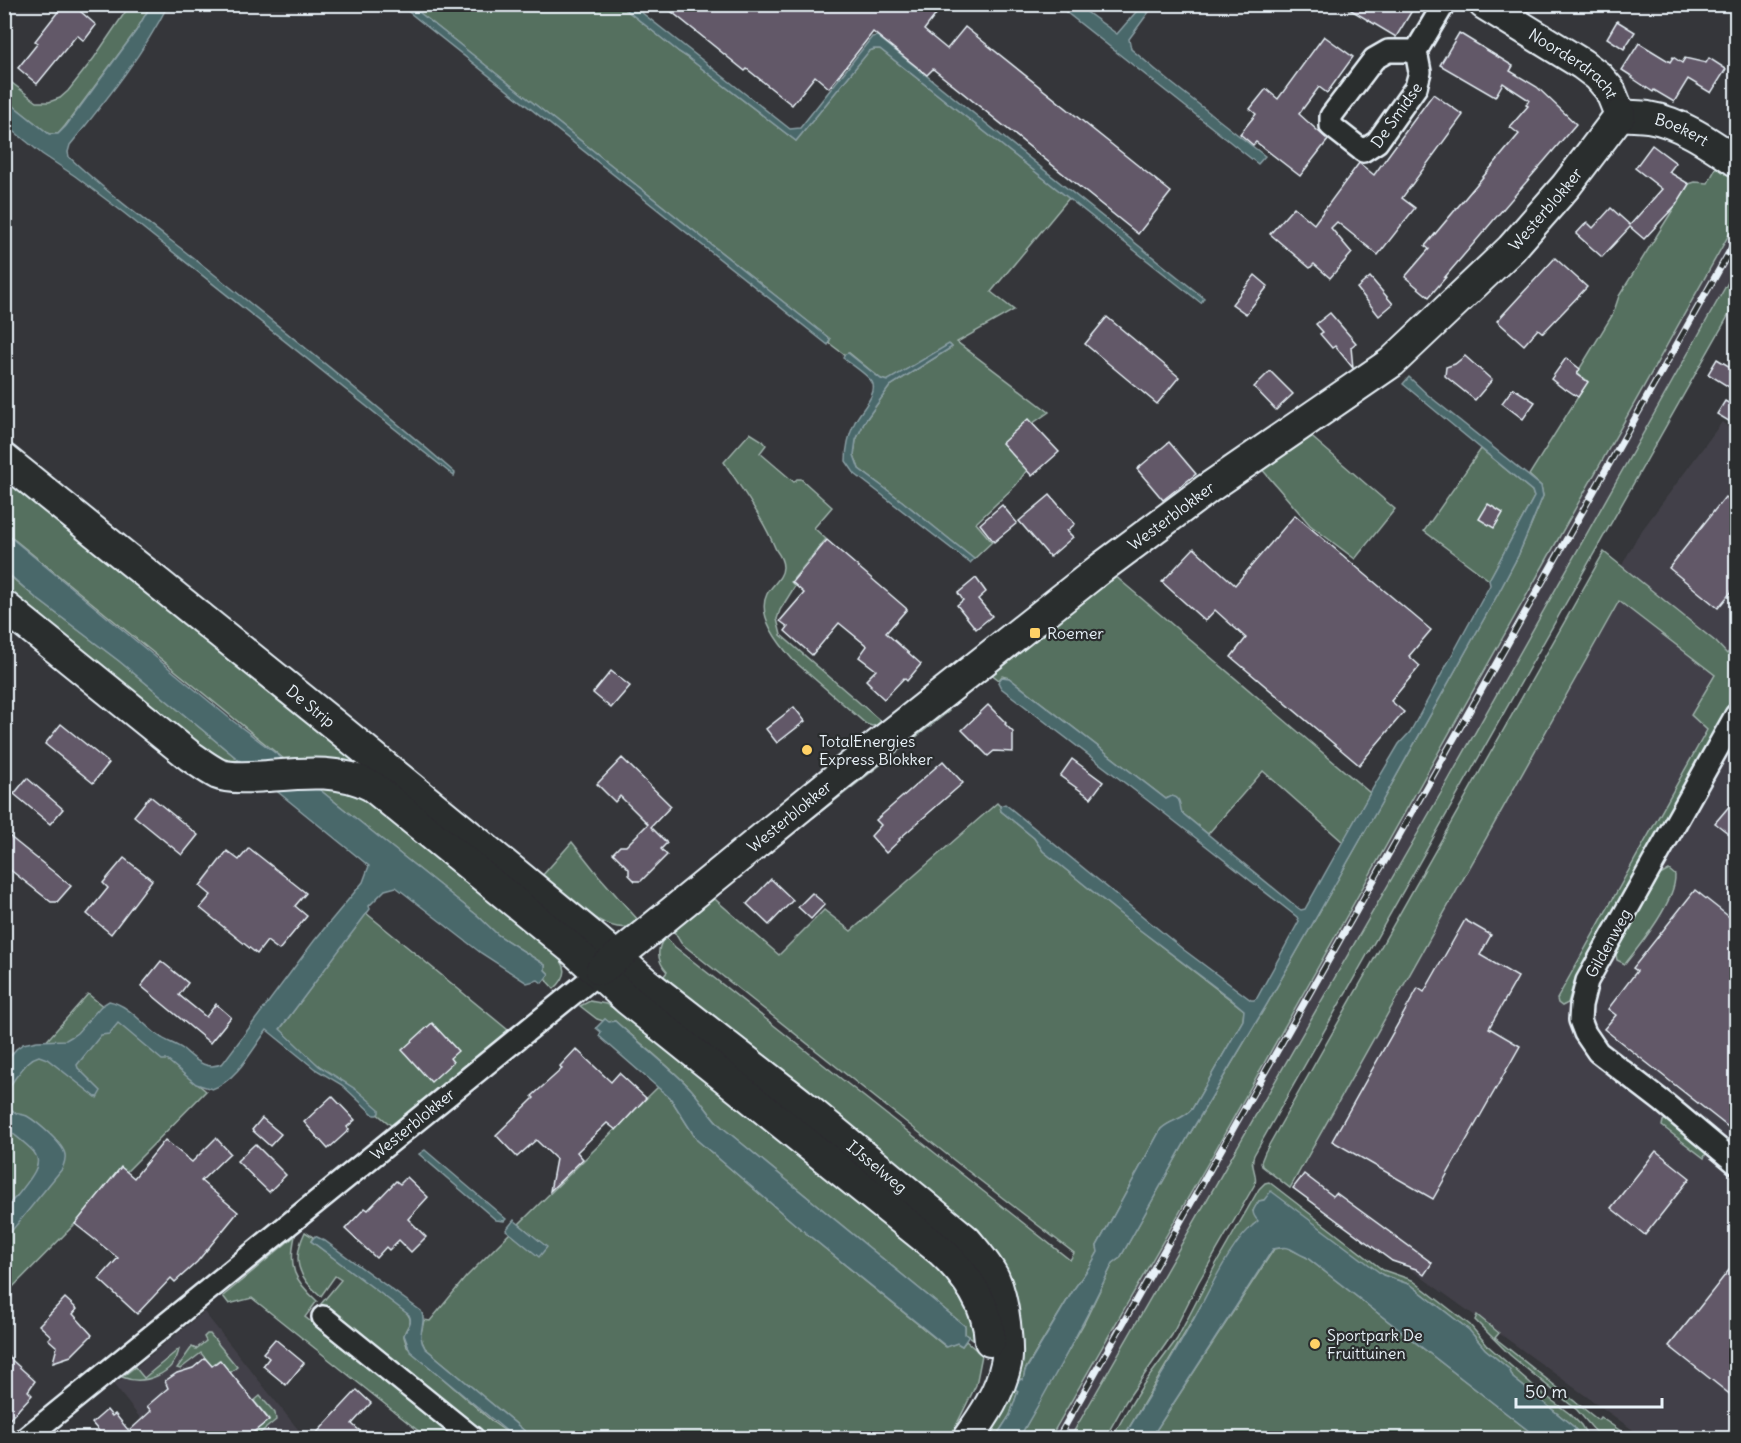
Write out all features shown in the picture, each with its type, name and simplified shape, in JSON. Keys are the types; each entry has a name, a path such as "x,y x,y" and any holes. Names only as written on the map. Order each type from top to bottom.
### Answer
{"street":[{"path":"1416,51 1444,4"},
{"name":"Noorderdracht","path":"1484,4 1598,76 1610,90 1620,115"},
{"name":"De Smidse","path":"1388,51 1416,51 1420,72 1416,87 1377,142 1363,151 1331,126 1331,116 1374,59 1388,51"},
{"name":"Boekert","path":"1620,115 1649,117 1676,125 1737,161"},
{"name":"Westerblokker","path":"26,1438 841,774 1101,568 1207,489 1392,362 1511,249 1566,186 1620,115"},
{"name":"De Strip","path":"6,462 332,723 607,965"},
{"path":"4,606 190,756 219,774 250,777 309,772 339,774 358,779 372,786 570,947 607,965"},
{"name":"Gildenweg","path":"1737,715 1587,981 1580,1020 1585,1034 1598,1052 1737,1162"},
{"name":"IJsselweg","path":"607,965 627,999 957,1266 985,1312 990,1333 990,1355 974,1405 959,1438"},
{"name":"IJsselweg","path":"607,965 646,983 798,1102 966,1240 981,1257 999,1291 1006,1335 1006,1362 999,1388 968,1438"},
{"path":"324,1317 473,1438"}],"shaded area":[{"path":"1736,222 1736,268 1449,779 1070,1438 1050,1438 1212,1156"},
{"path":"1722,422 1736,434 1736,1438 1644,1438 1294,1185 1637,537"},
{"path":"204,1312 305,1438 156,1438 114,1385"}],"green space":[{"path":"130,5 151,5 136,31 58,134 49,134 5,99 4,77 37,102 49,102 60,98 94,58"},
{"path":"410,5 620,5 796,141 869,51 880,49 1069,198 991,292 1014,310 957,342 1049,412 1007,441 1027,470 1016,485 976,523 992,542 974,559 859,469 854,455 856,440 865,421 890,386 952,347 950,345 887,381 881,379 849,353 845,355 829,343 830,339"},
{"path":"1717,166 1736,180 1736,222 1212,1156 1050,1438 1019,1438 1084,1323 1113,1263 1120,1258 1189,1135 1267,1004 1518,556 1543,496 1541,486 1529,475 1588,381 1577,373 1613,314 1619,296 1689,184 1708,183"},
{"path":"1736,268 1736,302 1254,1155 1252,1163 1255,1184 1198,1283 1172,1335 1126,1401 1105,1438 1070,1438 1449,779"},
{"path":"750,433 766,445 760,453 794,482 801,479 832,507 814,528 826,539 791,582 795,586 777,619 781,635 884,724 872,726 866,724 793,660 771,630 764,603 767,594 781,575 783,567 781,558 759,516 724,462"},
{"path":"1307,433 1395,509 1355,559 1310,525 1260,467"},
{"path":"1481,449 1532,491 1534,497 1489,580 1424,531"},
{"path":"8,483 12,487 16,483 368,760 377,780 295,768 5,532 4,488"},
{"path":"1604,552 1716,642 1727,654 1734,646 1736,648 1736,696 1574,982 1568,1003 1562,1006 1557,999 1707,730 1691,715 1715,675 1619,601 1290,1188 1262,1166 1261,1162 1265,1152"},
{"path":"4,571 119,661 251,770 228,769 5,600"},
{"path":"1114,575 1370,793 1343,842 1263,771 1208,834 1168,798 1166,799 1009,678 1002,676 999,680 990,673"},
{"path":"941,706 949,711 814,817 811,810"},
{"path":"310,782 351,784 553,951 564,966 563,979 554,989 545,979 549,974 545,970 545,965 498,935 478,916"},
{"path":"997,803 1001,811 1034,838 1043,851 1244,1010 1243,1020 1192,1109 1185,1116 1161,1129 1097,1246 1098,1252 1025,1370 1023,1381 1021,1379 1014,1387 1018,1391 1010,1415 995,1438 977,1438 1015,1352 740,1038 663,977 667,972 661,964 659,955 660,946 665,937 1070,1260 1074,1253 681,943 673,930 714,896 779,955 824,910 851,931"},
{"path":"572,842 639,921 628,927 616,927 603,922 575,904 542,876"},
{"path":"1669,870 1675,875 1674,885 1664,909 1625,964 1617,960 1616,954 1660,875"},
{"path":"366,913 508,1030 392,1126 278,1032"},
{"path":"88,994 206,1091 5,1295 5,1088"},
{"path":"590,1001 606,1004 624,1014 952,1269 982,1344 965,1334 965,1326 723,1128 681,1079 615,1021 597,1019 580,1006"},
{"path":"658,1087 671,1099 697,1140 796,1225 946,1347 957,1343 962,1346 966,1341 982,1355 976,1385 950,1438 533,1438 425,1348 420,1337 424,1320 430,1321 466,1277 510,1233 539,1256 546,1247 519,1224"},
{"path":"1666,1119 1669,1119 1707,1150 1704,1158 1662,1126"},
{"path":"1269,1182 1383,1270 1412,1280 1470,1325 1487,1345 1570,1414 1589,1438 1581,1438 1574,1427 1513,1378 1509,1369 1485,1349 1469,1330 1411,1285 1383,1275 1264,1200 1259,1201 1253,1211 1259,1221 1253,1225 1201,1306 1123,1438 1112,1438 1143,1385 1177,1339 1259,1189"},
{"path":"305,1232 313,1237 311,1241 405,1311 410,1319 404,1336 407,1347 494,1423 515,1438 487,1438 321,1304 341,1280 335,1276 321,1296 307,1282 302,1275 298,1259"},
{"path":"295,1236 292,1257 295,1273 298,1280 317,1301 305,1317 455,1438 416,1438 421,1433 252,1298 229,1304 223,1296"},
{"name":"Sportpark De Fruittuinen","path":"1286,1247 1306,1257 1538,1438 1151,1438 1274,1249"},
{"path":"1477,1315 1499,1333 1495,1338 1598,1420 1600,1417 1631,1438 1601,1438 1577,1410 1510,1355 1475,1320"},
{"path":"210,1334 237,1367 230,1373 219,1360 211,1366 201,1353 180,1369 177,1368 192,1347 196,1349 206,1341 204,1337"},
{"path":"179,1349 172,1365 157,1376 140,1380 122,1377 135,1367 144,1378"},
{"path":"260,1396 275,1413 276,1420 254,1438 246,1438 269,1419 254,1401"}],"water":[{"path":"151,5 168,5 135,60 70,145 69,157 122,203 215,275 366,398 455,473 454,476 124,213 42,154 5,124 5,99 49,134 58,134 136,31"},
{"path":"400,5 410,5 830,339 828,345"},
{"path":"620,5 632,5 790,129 800,128 872,37 877,36 1204,298 1201,303 880,49 869,51 796,141"},
{"path":"1057,5 1077,5 1117,34 1142,5 1154,5 1129,39 1131,49 1265,156 1258,164"},
{"path":"949,344 952,347 890,386 865,421 856,440 854,455 859,469 974,559 970,563 855,474 846,461 852,428 870,398 873,387 872,382 866,376 843,358 845,354 848,353 881,379 887,381"},
{"path":"1409,377 1541,486 1543,496 1518,556 1499,592 1267,1004 1189,1135 1120,1258 1113,1263 1032,1417 1019,1438 995,1438 1010,1415 1018,1391 1013,1387 1021,1379 1023,1380 1025,1371 1090,1266 1098,1252 1097,1246 1161,1129 1185,1116 1192,1109 1243,1020 1244,1010 1043,851 1034,838 1001,811 1000,806 1005,804 1184,950 1251,1000 1257,998 1299,921 1297,917 1164,813 1001,688 998,682 1002,677 1009,678 1166,799 1172,796 1177,799 1182,813 1298,908 1305,909 1399,744 1410,732 1490,585 1489,580 1534,497 1532,491 1403,384"},
{"path":"4,532 233,721 295,768 251,770 119,661 36,598 5,571"},
{"path":"310,782 478,916 498,935 545,965 545,970 549,974 542,983 538,980 527,983 481,953 396,887 385,890 369,906 370,909 280,1029 319,1066 357,1090 379,1109 377,1115 374,1115 342,1085 315,1069 267,1030 236,1072 221,1085 212,1089 196,1084 167,1060 162,1060 118,1023 109,1034 101,1035 77,1065 101,1091 97,1098 47,1059 35,1057 10,1086 6,1099 7,1104 14,1112 27,1116 49,1134 60,1145 65,1160 62,1169 5,1239 5,1210 27,1183 37,1164 37,1158 27,1145 5,1127 5,1063 16,1049 23,1044 37,1041 66,1040 77,1033 101,1006 109,1001 124,1007 155,1033 180,1047 201,1063 211,1066 223,1063 314,941 363,882 369,866 268,784"},
{"path":"605,1019 609,1022 615,1021 679,1078 693,1091 723,1128 965,1326 965,1334 969,1336 962,1346 957,1343 947,1347 796,1225 697,1140 671,1099 599,1036 601,1032 596,1028"},
{"path":"425,1150 506,1219 496,1220 419,1154"},
{"path":"1271,1191 1383,1275 1411,1285 1469,1330 1485,1349 1509,1369 1513,1378 1574,1427 1581,1438 1538,1438 1306,1257 1284,1247 1273,1249 1151,1438 1123,1438 1175,1353 1229,1254 1238,1241 1258,1221 1253,1213 1255,1207"},
{"path":"514,1220 547,1247 539,1257 506,1230"},
{"path":"315,1236 421,1311 423,1320 421,1338 425,1348 533,1438 515,1438 410,1351 404,1335 410,1323 409,1315 311,1241"}],"building":[{"path":"64,4 72,4 96,25 84,41 77,35 37,84 18,68 38,43 35,41"},
{"path":"662,4 944,4 924,30 947,49 965,27 1171,192 1138,234 933,69 927,75 873,32 829,88 815,76 792,105 747,69 745,71"},
{"path":"1341,4 1416,4 1396,37"},
{"path":"1617,21 1635,32 1624,49 1607,38"},
{"path":"1459,33 1513,66 1510,71 1537,87 1576,124 1429,297 1405,277 1429,249 1425,246 1519,134 1510,127 1528,106 1526,105 1529,100 1503,83 1495,97 1440,65"},
{"path":"1324,36 1353,57 1327,93 1319,87 1299,114 1328,140 1300,176 1256,142 1253,145 1240,134 1256,114 1250,109 1266,89 1278,99"},
{"path":"1639,43 1670,62 1673,57 1682,63 1685,58 1706,63 1709,58 1726,69 1711,93 1688,79 1674,102 1654,90 1653,92 1622,70"},
{"path":"1433,94 1463,115 1402,198 1415,208 1378,255 1337,222 1331,228 1352,253 1330,278 1314,264 1310,268 1270,234 1294,207 1314,224 1359,163 1374,175"},
{"path":"1652,145 1676,163 1669,172 1689,184 1676,205 1644,239 1630,227 1602,257 1576,234 1587,222 1593,228 1611,208 1630,225 1662,189 1635,168"},
{"path":"1555,258 1587,287 1543,333 1538,329 1524,345 1497,321"},
{"path":"1255,275 1268,286 1246,314 1232,304"},
{"path":"1370,277 1393,304 1379,316 1357,288"},
{"path":"1330,313 1356,343 1351,347 1353,368 1335,346 1332,348 1320,334 1323,332 1316,324"},
{"path":"1107,317 1179,377 1157,404 1085,344"},
{"path":"1465,356 1492,380 1475,400 1445,376 1446,367 1455,364"},
{"path":"1566,358 1580,369 1577,374 1588,382 1578,397 1551,379"},
{"path":"1717,359 1737,371 1737,392 1708,374"},
{"path":"1270,371 1293,394 1276,410 1254,387"},
{"path":"1513,388 1535,402 1523,419 1502,403"},
{"path":"1725,401 1737,408 1737,426 1717,414"},
{"path":"1028,419 1059,452 1032,476 1002,443"},
{"path":"1169,442 1196,474 1163,500 1137,469"},
{"path":"1050,495 1075,524 1067,531 1073,537 1050,557 1019,521"},
{"path":"1725,497 1737,506 1737,585 1718,608 1669,568"},
{"path":"1488,504 1503,513 1494,528 1479,519"},
{"path":"1002,505 1017,523 994,542 980,524"},
{"path":"1295,515 1431,630 1409,656 1420,666 1391,701 1404,712 1359,765 1231,657 1246,638 1215,610 1205,621 1162,582 1194,548 1235,585"},
{"path":"827,540 907,609 886,633 921,664 907,681 904,678 884,699 866,680 876,670 859,657 867,646 839,623 812,655 785,631 788,627 780,621 804,593 792,582"},
{"path":"976,578 986,592 978,599 992,616 976,629 957,605 963,600 958,593"},
{"path":"611,671 630,686 611,708 593,693"},
{"path":"988,705 1013,732 1013,752 994,751 988,756 962,730"},
{"path":"794,707 805,721 777,743 766,729"},
{"path":"61,724 109,763 93,783 45,744"},
{"path":"622,758 671,806 651,827 667,843 661,849 667,855 641,881 635,881 629,875 629,869 613,853 620,846 626,846 648,824 620,796 615,802 597,784"},
{"path":"1072,759 1103,782 1091,798 1060,776"},
{"path":"943,761 963,783 886,853 871,836 881,825 876,820"},
{"path":"27,778 63,809 50,824 14,794"},
{"path":"150,796 198,835 182,855 134,816"},
{"path":"1737,797 1737,840 1715,823"},
{"path":"4,832 71,886 57,902 51,902 4,865"},
{"path":"249,848 306,893 295,906 307,916 279,950 267,941 257,954 200,908 211,895 200,886 227,851 239,860"},
{"path":"124,858 152,880 111,934 87,914 108,888 103,883"},
{"path":"771,879 793,900 769,925 747,904"},
{"path":"1695,890 1737,923 1737,1134 1604,1029 1616,1015 1608,1009 1637,971 1633,968"},
{"path":"812,893 825,904 811,919 798,907"},
{"path":"1465,920 1491,935 1480,955 1518,977 1489,1028 1520,1046 1433,1199 1332,1141 1418,988 1424,992"},
{"path":"161,961 188,983 179,995 206,1017 216,1004 231,1017 210,1043 141,986"},
{"path":"432,1023 458,1051 450,1058 453,1062 431,1082 402,1050"},
{"path":"576,1049 611,1082 619,1073 646,1098 616,1130 607,1123 577,1152 583,1159 550,1191 556,1159 536,1140 517,1157 496,1135 534,1098 532,1096 562,1069 560,1066"},
{"path":"332,1096 355,1120 347,1127 349,1130 328,1149 304,1122"},
{"path":"262,1118 281,1134 270,1146 252,1130"},
{"path":"216,1138 230,1153 201,1181 238,1212 197,1262 175,1282 171,1278 137,1314 99,1279 118,1258 75,1224 121,1167 134,1178 165,1140 192,1162"},
{"path":"255,1144 286,1175 269,1192 237,1161"},
{"path":"1656,1151 1690,1178 1645,1235 1611,1208"},
{"path":"1304,1174 1333,1196 1336,1193 1432,1263 1424,1275 1416,1269 1392,1261 1293,1188"},
{"path":"407,1177 428,1197 408,1219 426,1237 411,1252 399,1240 389,1250 386,1247 376,1258 345,1229 365,1208 368,1210 396,1181 400,1184"},
{"path":"1737,1260 1737,1400 1669,1346"},
{"path":"65,1298 77,1309 73,1314 92,1335 71,1356 53,1362 57,1347 48,1339 51,1336 39,1325"},
{"path":"275,1339 304,1363 286,1385 263,1366 269,1358 263,1353"},
{"path":"4,1353 35,1381 28,1391 32,1395 4,1425"},
{"path":"205,1358 212,1366 220,1360 269,1420 246,1438 105,1438 92,1423 107,1410 112,1416 115,1414 129,1431 151,1411 147,1406 168,1388 165,1381 177,1373 193,1368"},
{"path":"357,1390 371,1403 352,1424 368,1438 312,1438"}],"railway":[{"path":"1058,1438 1736,240"}],"place":[{"name":"Roemer","path":"1035,633"},
{"name":"TotalEnergies Express Blokker","path":"807,750"},
{"name":"Sportpark De Fruittuinen","path":"1315,1344"}]}
